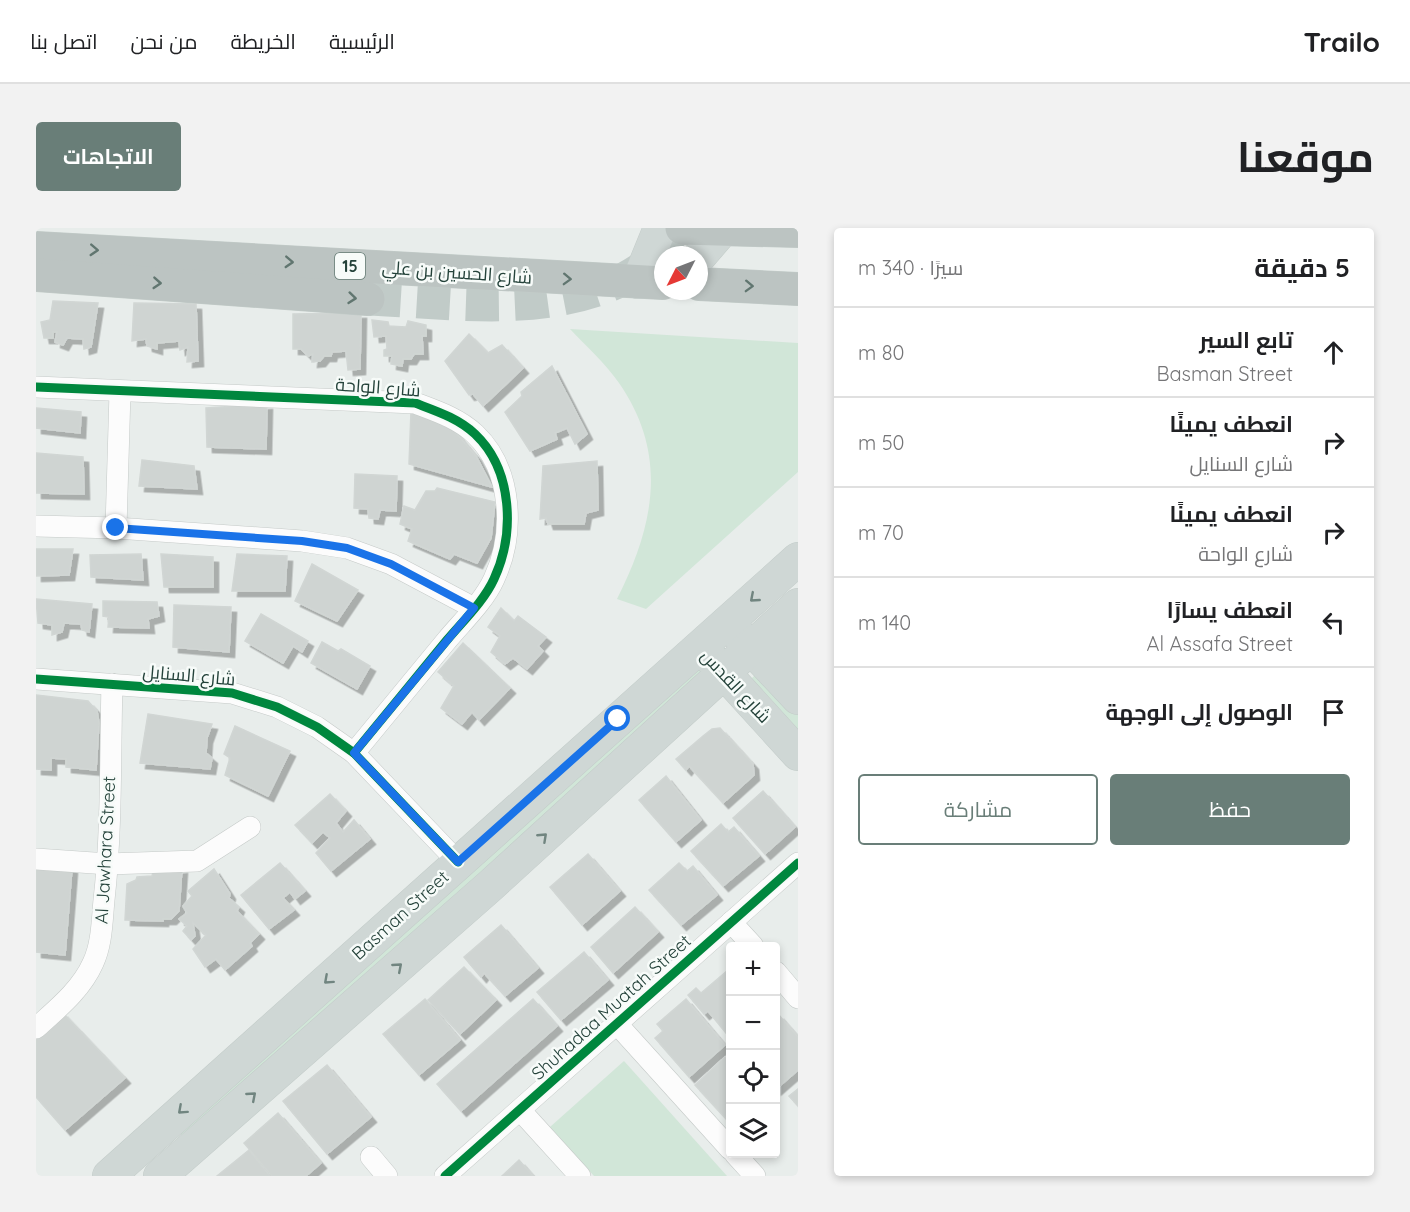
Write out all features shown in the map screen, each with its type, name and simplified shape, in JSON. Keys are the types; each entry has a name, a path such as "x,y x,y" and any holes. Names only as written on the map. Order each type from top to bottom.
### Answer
{"highway":[{"path":"682,228 798,231"},
{"name":"شارع الحسين بن علي","path":"36,248 651,283"},
{"path":"36,275 368,299"},
{"path":"708,284 798,289"}],"main road":[{"path":"651,283 660,228"},
{"path":"708,247 724,229"},
{"name":"Basman Street","path":"109,1176 698,645 798,559"},
{"name":"Basman Street","path":"164,1175 490,886 798,605"},
{"path":"798,615 790,634 789,658 798,686"},
{"path":"727,622 798,698"},
{"name":"شارع القدس","path":"698,645 798,754"},
{"path":"691,701 724,698 758,709"}],"street":[{"name":"شارع الواحة","path":"36,387 415,403 448,415 476,435 495,462 506,491 507,524 503,556 493,581 474,608 354,753"},
{"path":"116,528 120,392"},
{"path":"36,526 116,528 302,541 347,548 391,564 474,608"},
{"name":"شارع السنايل","path":"36,679 232,693 277,707 317,726 354,753 458,862"},
{"name":"Al Jawhara Street","path":"36,1028 66,1001 82,982 93,962 99,943 108,864 112,684"},
{"path":"36,860 108,864 197,861 250,827"},
{"name":"Shuhadaa Muatah Street","path":"445,1176 798,862"},
{"path":"731,922 749,942"},
{"path":"780,977 798,998"},
{"path":"617,1024 726,1145"},
{"path":"520,1110 580,1176"},
{"path":"141,1147 164,1175"},
{"path":"371,1157 387,1176"},
{"path":"739,1158 755,1176"}],"green space":[{"path":"570,329 798,343 798,472 646,609 617,599 640,545 647,518 651,491 650,464 645,437 635,410 619,383"},
{"path":"713,663 192,1136 181,1136 181,1132 686,671"},
{"path":"759,671 798,713 798,739 747,683"},
{"path":"624,1061 727,1176 594,1176 550,1127"}],"building":[{"path":"53,301 98,303 91,347 84,349 83,339 67,338 63,345 55,342 57,332 53,332 53,338 44,338 41,322 50,320"},
{"path":"134,303 196,304 198,361 187,362 188,347 180,350 179,341 157,343 157,349 147,346 146,339 132,341"},
{"path":"361,313 360,369 348,370 346,351 332,352 331,356 324,356 320,361 312,362 313,354 308,356 301,349 293,349 293,314"},
{"path":"372,320 388,322 389,326 406,327 408,321 426,325 426,336 422,336 423,354 414,354 411,359 403,359 402,366 391,364 392,356 384,356 384,350 387,349 386,336 374,337"},
{"path":"469,334 488,353 502,345 523,368 483,406 473,394 469,395 445,361"},
{"path":"552,366 587,434 575,444 567,428 555,433 557,439 530,451 505,412 522,396 521,392"},
{"path":"267,404 266,449 207,447 206,408"},
{"path":"36,408 81,412 80,433 36,428"},
{"path":"411,411 450,426 476,456 492,487 409,464"},
{"path":"36,453 83,457 84,494 36,493"},
{"path":"142,460 194,466 197,489 139,486"},
{"path":"597,461 598,510 586,513 584,524 548,524 546,518 540,519 543,466"},
{"path":"355,474 397,476 396,511 380,510 378,519 369,518 368,509 354,508"},
{"path":"437,488 495,502 491,538 477,563 454,554 450,559 408,541 412,529 400,524 404,506 415,510 426,491 435,491"},
{"path":"36,549 73,549 69,575 36,576"},
{"path":"141,554 143,580 91,577 90,555"},
{"path":"161,554 213,557 213,587 164,587"},
{"path":"237,554 287,556 285,591 232,591"},
{"path":"312,564 358,590 337,621 295,601"},
{"path":"36,599 92,604 89,632 82,630 81,624 64,623 62,632 52,635 52,625 38,623"},
{"path":"103,601 157,602 159,616 148,619 149,628 108,627 109,617 103,616"},
{"path":"174,605 231,607 229,652 173,647"},
{"path":"501,608 514,621 518,616 546,637 538,646 543,651 527,669 513,658 505,664 491,652 500,636 488,627"},
{"path":"261,614 308,641 302,652 293,646 283,663 245,641"},
{"path":"322,642 338,651 341,649 370,666 357,689 311,663"},
{"path":"463,643 510,688 479,720 472,712 462,724 441,708 454,686 438,672"},
{"path":"36,695 88,701 97,711 99,723 96,770 66,767 66,759 51,758 51,770 36,769"},
{"path":"148,714 212,724 207,738 206,753 212,758 210,769 140,763"},
{"path":"235,726 290,751 268,796 225,775 230,758 224,754"},
{"path":"720,728 753,764 754,775 723,803 689,766 686,770 676,759 712,729"},
{"path":"666,776 701,820 676,842 639,800"},
{"path":"763,791 795,827 765,854 733,818"},
{"path":"330,794 346,811 336,823 343,832 354,820 370,839 331,871 316,853 330,838 323,832 312,843 295,825"},
{"path":"721,824 728,832 734,827 759,856 723,886 691,851"},
{"path":"588,854 620,891 582,925 550,887"},
{"path":"280,863 305,891 295,899 290,892 283,898 294,910 269,929 241,895"},
{"path":"679,863 687,871 693,866 717,895 681,925 649,890"},
{"path":"36,864 72,868 65,955 36,952"},
{"path":"182,868 179,911 171,919 163,919 163,921 125,920 127,884 136,880 137,877 152,876 153,872"},
{"path":"214,869 230,894 229,898 239,907 237,911 259,934 250,943 252,946 225,970 216,959 205,967 193,949 206,935 193,923 195,936 191,940 183,931 187,926 179,919 187,913 183,906 192,896 188,891"},
{"path":"635,907 658,932 613,973 591,947"},
{"path":"501,925 538,968 505,996 484,973 481,977 464,957"},
{"path":"584,952 608,980 561,1020 537,992"},
{"path":"464,967 496,1000 460,1034 428,1000"},
{"path":"726,972 726,1033 708,1011 704,1014 688,995 696,988 701,993"},
{"path":"425,999 460,1040 419,1075 383,1034"},
{"path":"533,999 557,1026 461,1111 437,1084"},
{"path":"686,999 725,1045 689,1077 655,1038 663,1031 657,1024"},
{"path":"62,1012 125,1078 65,1130 36,1097 36,1038"},
{"path":"780,1016 798,1037 798,1070 780,1086"},
{"path":"726,1058 726,1119 695,1085"},
{"path":"327,1065 371,1117 327,1154 283,1101"},
{"path":"798,1089 798,1106 789,1096"},
{"path":"278,1113 321,1163 306,1176 272,1176 244,1143"},
{"path":"249,1150 270,1176 217,1176"},
{"path":"519,1160 533,1176 502,1176"}],"tunnel":[{"path":"368,299 490,305 550,301 579,295 608,286 641,269 690,228"}],"cycle path":[{"path":"36,387 415,403 454,419 475,434 488,449 497,466 507,503 507,523 501,561 490,587 479,603 354,753"},
{"path":"36,679 232,693 277,707 317,727 354,753 458,862"},
{"path":"445,1176 798,863"}],"route":[{"path":"116,528 302,541 347,548 391,564 474,608 354,753 458,862 618,719"}]}
